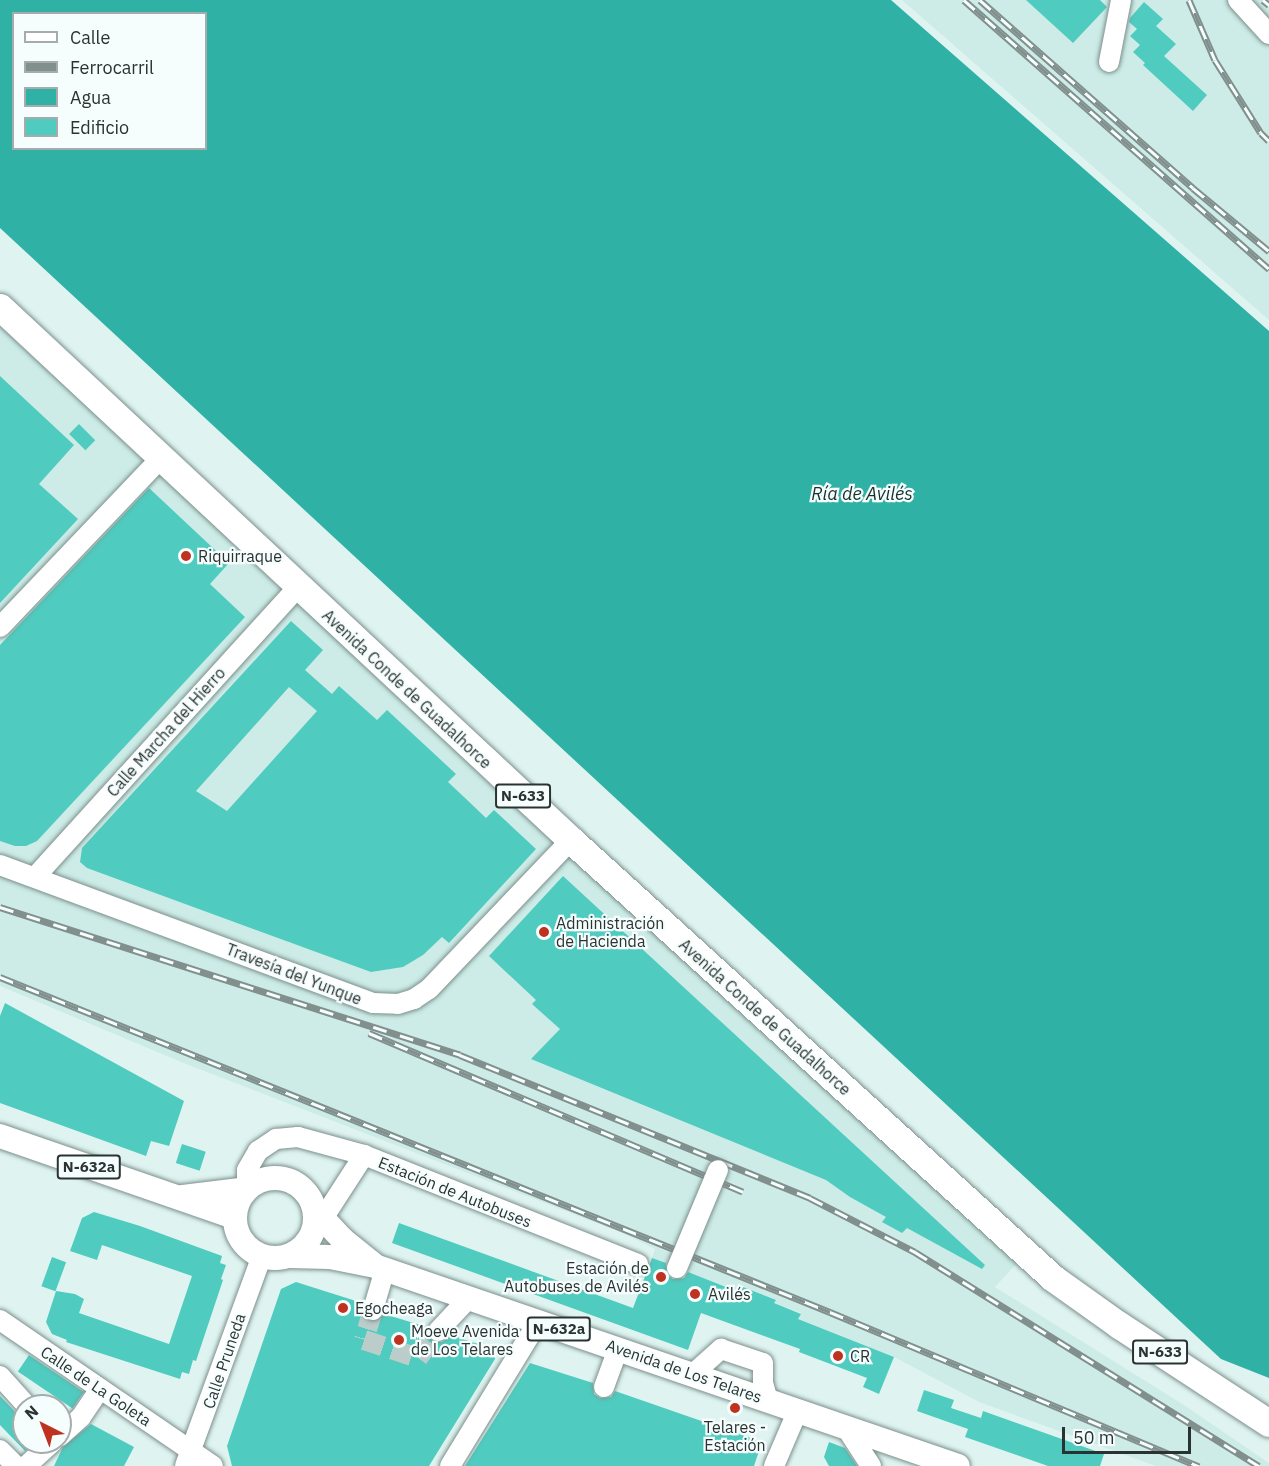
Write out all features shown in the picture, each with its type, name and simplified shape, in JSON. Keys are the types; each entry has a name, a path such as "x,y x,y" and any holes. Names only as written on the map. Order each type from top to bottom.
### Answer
{"highway":[{"name":"Avenida Conde de Guadalhorce","path":"0,307 571,840 1053,1278 1119,1325 1269,1423"}],"main road":[{"name":"N-632a","path":"0,1136 234,1217"},
{"name":"N-632a","path":"177,1198 247,1190 258,1181 275,1178 289,1180 301,1187 316,1222"},
{"path":"247,1190 238,1201 234,1217 243,1244 261,1256"},
{"path":"289,1256 301,1248 316,1222"},
{"name":"Avenida de Los Telares","path":"316,1222 380,1267"},
{"name":"N-632a","path":"261,1256 276,1259 289,1256"},
{"name":"Avenida de Los Telares","path":"289,1256 330,1257 380,1267 958,1466"}],"street":[{"path":"1110,62 1121,0"},
{"path":"1238,0 1269,34"},
{"path":"0,627 161,458"},
{"name":"Calle Marcha del Hierro","path":"35,877 298,587"},
{"name":"Travesía del Yunque","path":"0,865 373,1003 399,1004 414,999 429,989 571,840"},
{"path":"247,1190 247,1170 252,1160 258,1151 276,1139 298,1137 364,1155"},
{"name":"Estación de Autobuses","path":"316,1222 336,1198 364,1155 638,1264"},
{"path":"677,1268 718,1170"},
{"path":"336,1198 335,1214 342,1239"},
{"name":"Calle Pruneda","path":"189,1459 261,1256"},
{"path":"373,1310 380,1267"},
{"path":"438,1331 469,1298"},
{"name":"Calle de La Goleta","path":"0,1320 100,1389 189,1459 213,1466"},
{"path":"450,1466 538,1322"},
{"path":"604,1387 618,1349"},
{"path":"693,1374 721,1349 763,1363 763,1383 768,1400"},
{"path":"0,1376 16,1394"},
{"path":"72,1426 100,1389"},
{"path":"774,1466 798,1410"},
{"path":"845,1426 871,1466"},
{"path":"0,1450 16,1466"},
{"path":"26,1466 41,1454"}],"shaded area":[{"path":"902,0 1269,0 1269,320"},
{"path":"0,294 1032,1247 995,1287 1184,1405 1269,1463 1269,1466 1156,1466 979,1402 894,1357 798,1319 801,1313 774,1303 775,1300 739,1285 736,1291 652,1258 655,1249 625,1234 186,1064 0,986"}],"water":[{"name":"Ría de Avilés","path":"0,0 891,0 1269,331 1269,1378 1221,1359 0,228"}],"building":[{"path":"1026,0 1100,0 1107,7 1073,43"},
{"path":"1144,2 1163,19 1156,26 1176,44 1164,56 1207,95 1193,111 1143,65 1145,63 1133,52 1140,45 1130,36 1137,29 1129,22"},
{"path":"0,376 74,445 39,484 78,519 0,603"},
{"path":"79,424 95,440 85,450 69,434"},
{"path":"149,488 229,563 210,584 245,617 37,841 26,846 15,846 0,841 0,645"},
{"path":"291,621 323,650 305,670 332,694 339,686 377,720 387,710 456,774 448,782 486,818 494,810 536,849 449,943 442,937 423,955 403,967 371,972 87,868 80,862 82,848","holes":["289,687 317,711 227,811 196,791"]},
{"path":"563,876 985,1265 982,1269 907,1228 902,1233 882,1222 886,1217 850,1197 826,1180 531,1059 560,1029 532,1004 536,1000 489,956"},
{"path":"5,1003 184,1101 169,1146 151,1141 146,1156 0,1103 0,1016"},
{"path":"182,1144 206,1152 200,1171 176,1163"},
{"path":"94,1212 222,1256 220,1263 226,1265 221,1279 223,1280 196,1361 193,1360 189,1374 182,1372 180,1379 66,1342 67,1340 52,1334 46,1322 56,1291 75,1294 84,1299 79,1313 169,1344 192,1276 102,1245 97,1260 70,1251 82,1218"},
{"path":"399,1223 633,1308 652,1258 666,1263 667,1275 673,1279 684,1278 688,1272 736,1291 738,1285 776,1300 774,1303 801,1314 798,1319 894,1357 879,1394 863,1387 867,1378 799,1352 800,1349 701,1313 688,1350 392,1243"},
{"path":"52,1257 66,1262 55,1291 41,1286"},
{"path":"296,1282 356,1301 355,1304 362,1306 364,1318 369,1321 376,1321 384,1314 427,1327 427,1335 435,1342 442,1342 451,1335 493,1349 495,1359 429,1466 232,1466 227,1446 281,1289"},
{"path":"29,1355 84,1392 73,1408 72,1394 51,1394 18,1372"},
{"path":"530,1363 593,1383 594,1394 600,1398 611,1397 615,1391 762,1442 754,1466 465,1466"},
{"path":"924,1390 954,1400 951,1408 981,1418 983,1411 1104,1454 1100,1466 1048,1466 965,1437 968,1429 917,1411"},
{"path":"0,1396 12,1408 12,1437 0,1425"},
{"path":"91,1424 134,1447 124,1466 54,1466 60,1454 72,1454 72,1440"},
{"path":"829,1442 845,1448 857,1466 829,1466 824,1457"}],"tunnel":[{"path":"373,1310 364,1340 418,1358 438,1331"}],"railway":[{"path":"964,0 1269,269"},
{"path":"980,0 1193,188 1269,251"},
{"path":"1189,0 1215,60 1261,133 1269,141"},
{"path":"1263,0 1269,5"},
{"path":"0,907 460,1055 810,1198 915,1252 1259,1466"},
{"path":"0,977 830,1312 1199,1466"},
{"path":"369,1033 743,1192"}],"place":[{"name":"Riquirraque","path":"186,556"},
{"name":"Administración de Hacienda","path":"544,932"},
{"name":"Estación de Autobuses de Avilés","path":"661,1277"},
{"name":"Avilés","path":"695,1294"},
{"name":"Egocheaga","path":"343,1308"},
{"name":"Moeve Avenida de Los Telares","path":"399,1340"},
{"name":"CR","path":"838,1356"},
{"name":"Telares - Estación","path":"735,1408"}]}
